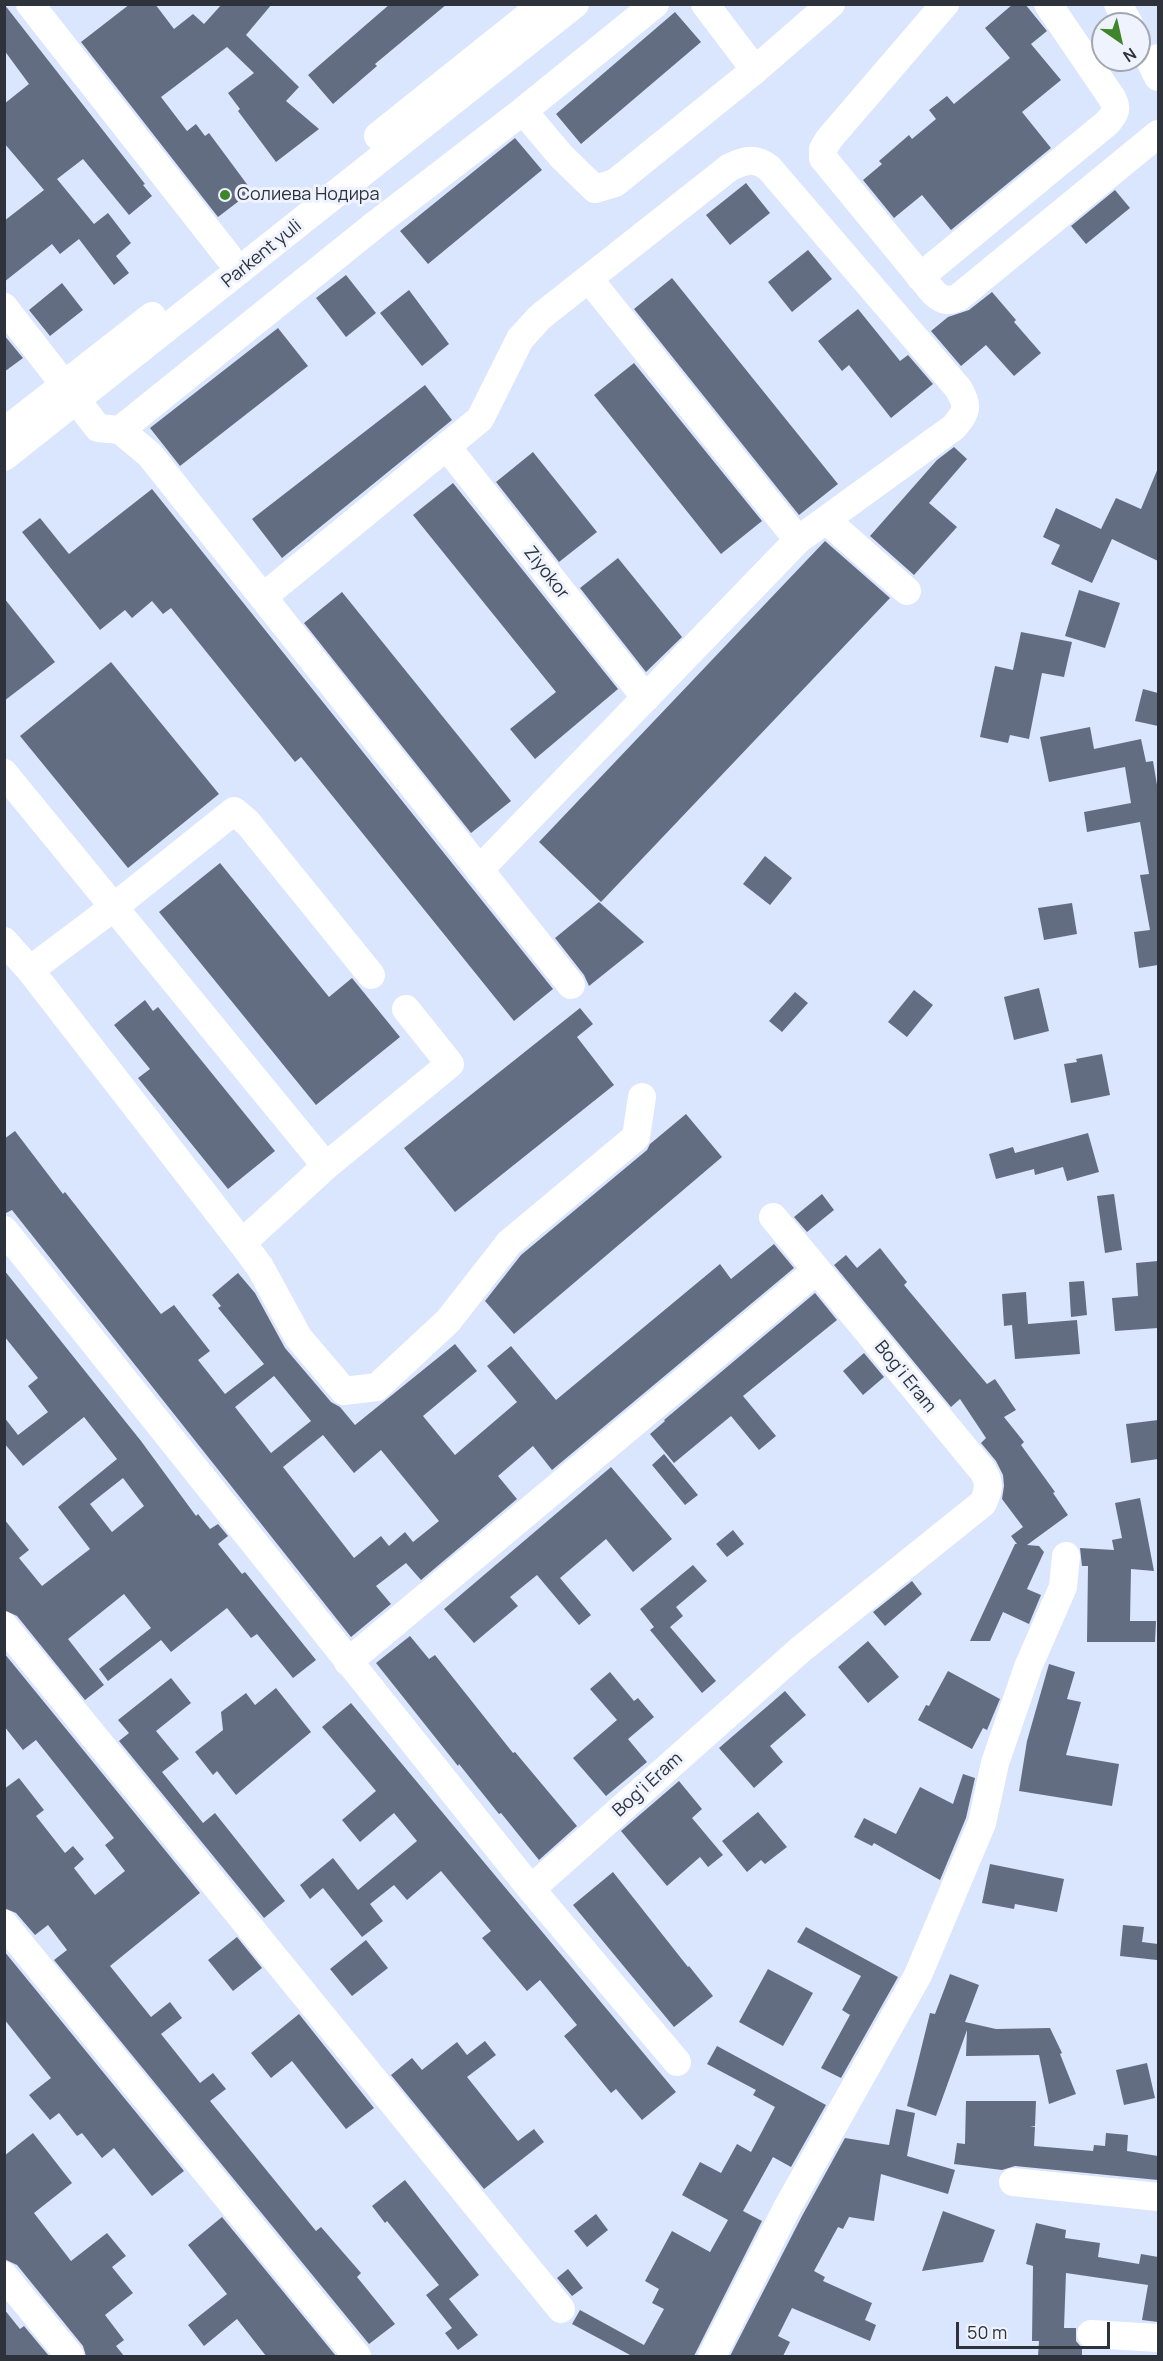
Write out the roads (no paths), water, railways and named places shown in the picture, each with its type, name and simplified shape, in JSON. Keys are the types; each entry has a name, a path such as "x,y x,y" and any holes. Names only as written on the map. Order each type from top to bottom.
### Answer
{"street":[{"path":"30,4 228,256"},
{"name":"Parkent yuli","path":"4,458 71,393 228,256 543,4"},
{"name":"Parkent yuli","path":"4,432 71,393 575,4"},
{"path":"120,430 655,4"},
{"path":"705,4 755,70"},
{"path":"523,111 562,157 595,189 615,183 755,70 831,4"},
{"path":"945,4 829,139 823,149 822,158 920,277 942,300 951,301 959,297 1158,134"},
{"path":"920,277 1107,123 1115,113 1116,105 1112,98 1048,4"},
{"path":"263,597 480,419 520,339 530,327 730,167 745,160 759,161 769,168 958,388 965,401 965,413 954,427 798,540 479,870"},
{"path":"589,279 798,540"},
{"path":"4,307 98,428 120,430 150,455 571,985"},
{"name":"Ziyokor","path":"447,447 646,698"},
{"path":"826,520 907,591"},
{"path":"4,773 326,1166"},
{"path":"30,970 114,907 234,811 248,823 371,975"},
{"path":"4,941 30,970 242,1243 260,1267 298,1337 344,1391 377,1387 448,1321 509,1243 636,1137 642,1097"},
{"path":"242,1243 326,1166 450,1064 405,1009"},
{"name":"Bog'i Eram","path":"531,1889 800,1650 983,1503 989,1490 988,1479 983,1471 773,1217"},
{"path":"4,1230 531,1889 677,2062"},
{"path":"348,1662 817,1270"},
{"path":"711,2356 787,2208 918,1976 982,1823 995,1763 1028,1667 1063,1587 1066,1556"},
{"path":"4,1626 561,2309"},
{"path":"4,1924 357,2356"},
{"path":"1013,2182 1158,2197"},
{"path":"4,2276 70,2356"},
{"path":"1091,2334 1158,2338"}],"place":[{"name":"Солиева Нодира","path":"225,195"}]}
